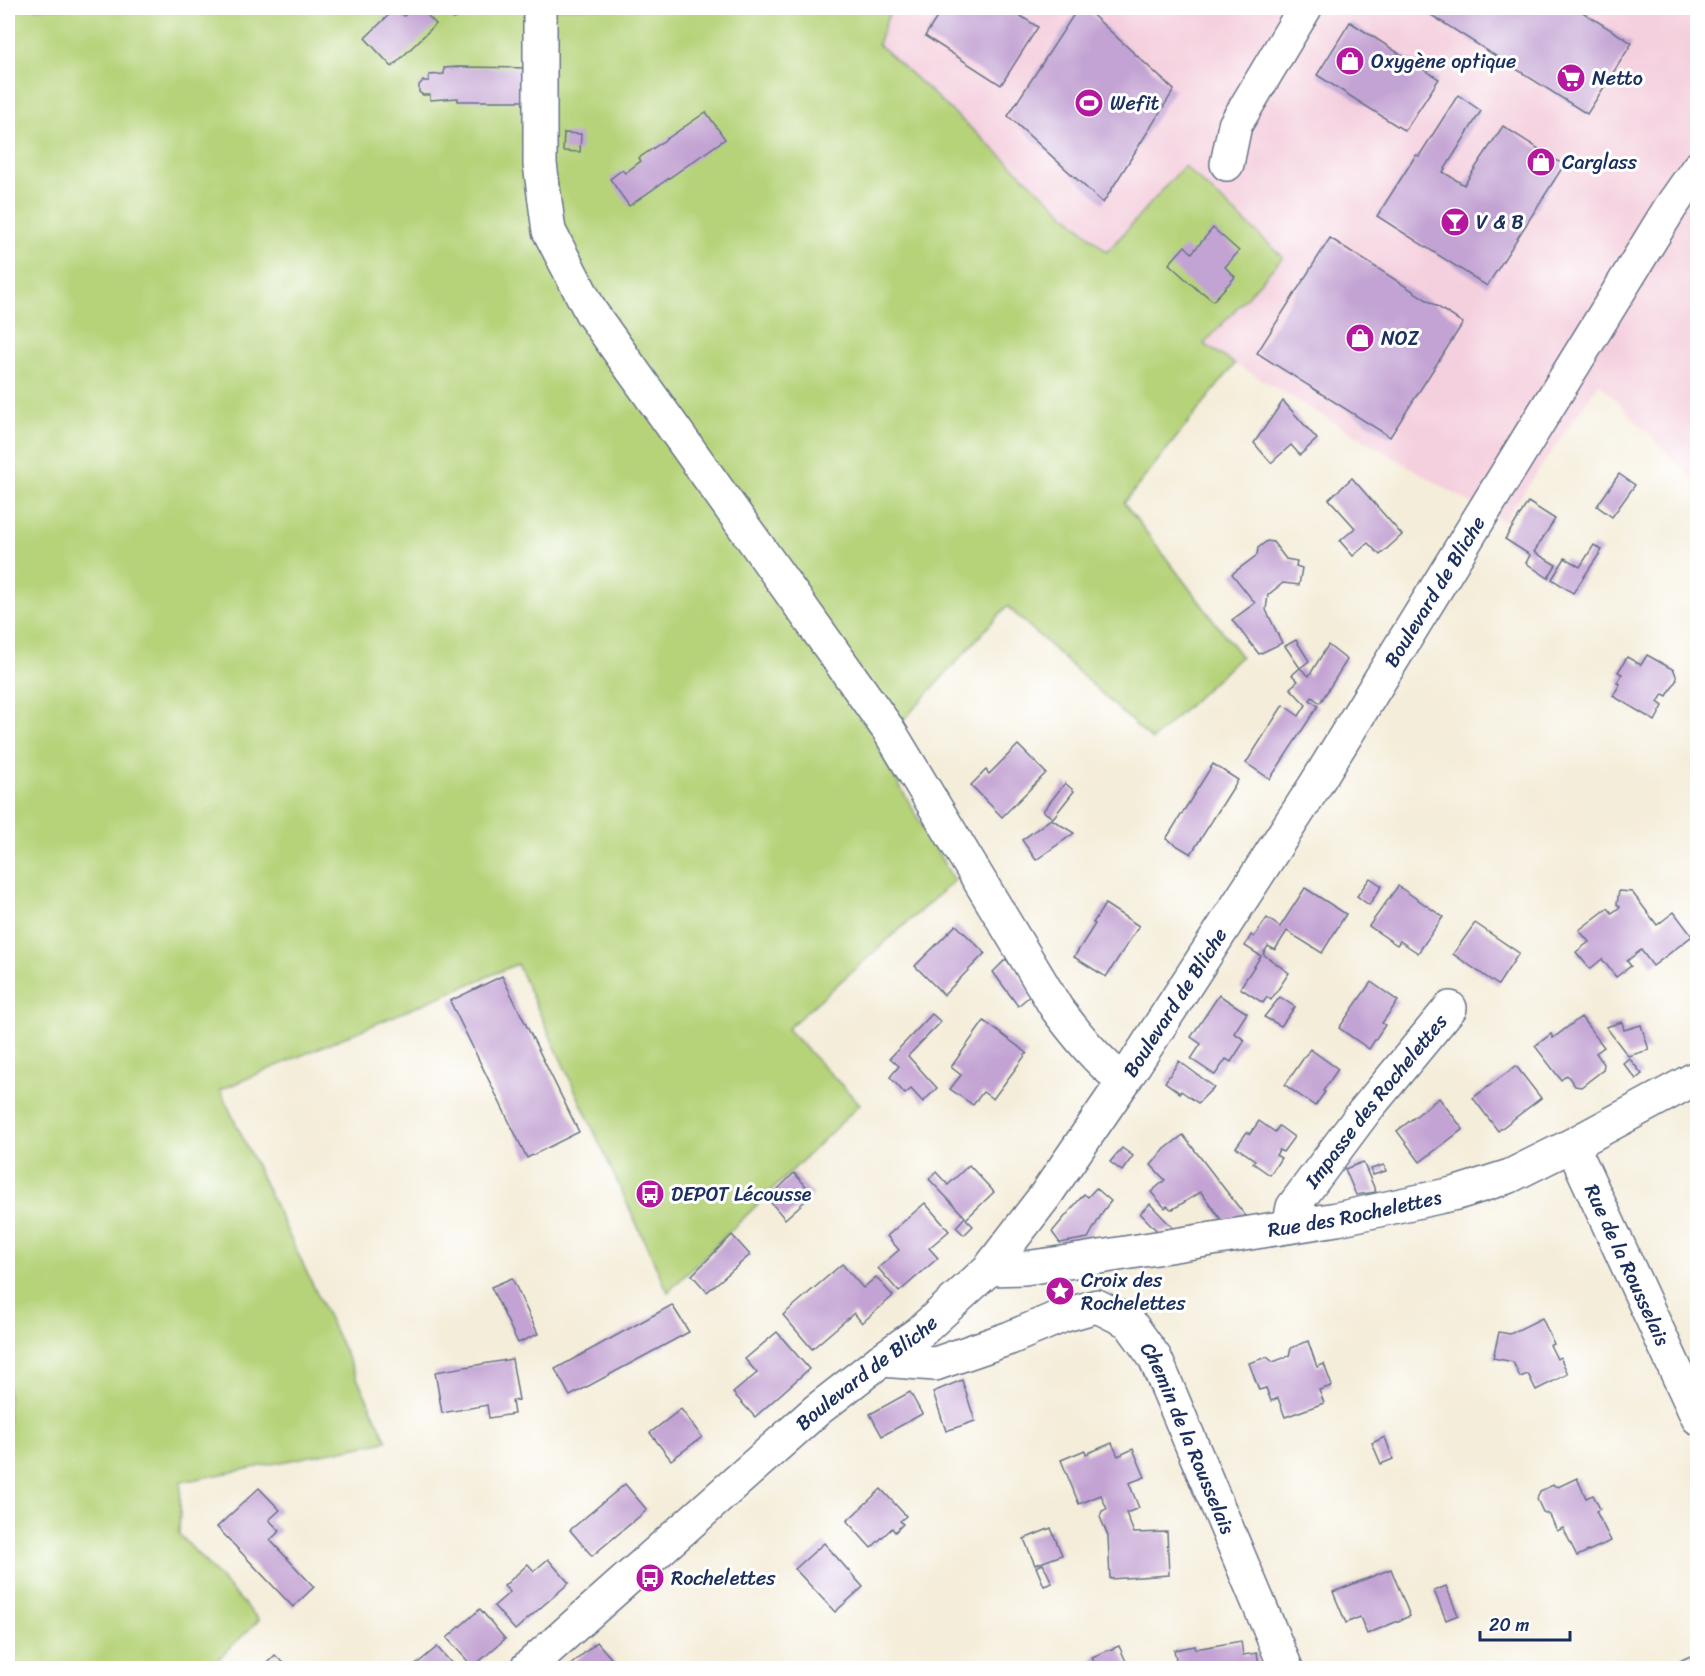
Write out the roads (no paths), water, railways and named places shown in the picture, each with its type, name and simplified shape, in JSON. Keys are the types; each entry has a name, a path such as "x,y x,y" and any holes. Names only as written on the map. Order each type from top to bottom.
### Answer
{"street":[{"path":"540,8 540,164 549,231 591,312 888,729 1057,1009 1084,1044 1110,1070 1124,1080"},
{"path":"1227,164 1235,125 1305,8"},
{"name":"Boulevard de Bliche","path":"1670,208 1698,140"},
{"name":"Boulevard de Bliche","path":"527,1668 817,1410 919,1333 989,1269 1045,1196 1124,1080 1316,784 1670,208 1698,168"},
{"name":"Impasse des Rochelettes","path":"1289,1226 1293,1207 1364,1112 1450,1008"},
{"name":"Rue des Rochelettes","path":"989,1269 1025,1268 1075,1261 1337,1219 1457,1194 1510,1176 1698,1077"},
{"name":"Rue de la Rousselais","path":"1572,1145 1698,1418"},
{"name":"Chemin de la Rousselais","path":"881,1360 935,1364 1010,1338 1062,1316 1097,1306 1129,1322 1155,1358 1286,1668"}],"place":[{"name":"Oxygène optique","path":"1350,61"},
{"name":"Netto","path":"1571,78"},
{"name":"Wefit","path":"1089,103"},
{"name":"Carglass","path":"1541,162"},
{"name":"V & B","path":"1455,222"},
{"name":"NOZ","path":"1360,338"},
{"name":"DEPOT Lécousse","path":"650,1194"},
{"name":"Croix des Rochelettes","path":"1060,1291"},
{"name":"Rochelettes","path":"650,1578"}]}
